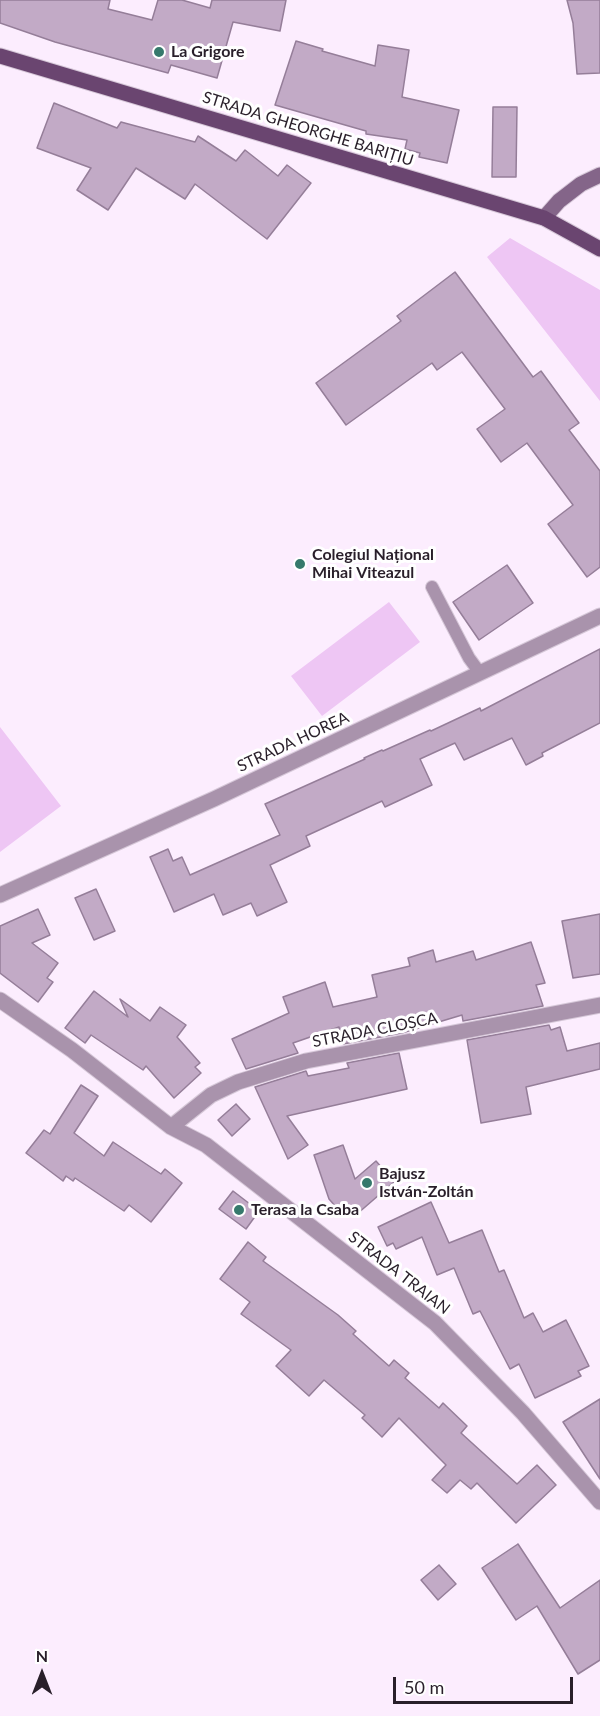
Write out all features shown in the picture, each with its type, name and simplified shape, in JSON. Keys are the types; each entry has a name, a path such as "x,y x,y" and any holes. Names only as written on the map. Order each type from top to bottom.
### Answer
{"main road":[{"name":"STRADA GHEORGHE BARIȚIU","path":"0,56 544,218 600,249"}],"street":[{"path":"544,218 559,201 581,184 600,175"},
{"name":"STRADA HOREA","path":"0,895 214,799 600,616"},
{"name":"STRADA TRAIAN","path":"0,1000 72,1050 171,1127 206,1145 435,1323 523,1413 600,1502"},
{"name":"STRADA CLOȘCA","path":"171,1127 210,1095 238,1082 306,1061 600,1005"}],"lane":[{"path":"432,587 469,658 480,673"}],"shaded area":[{"path":"510,238 600,290 600,401 487,257"},
{"path":"389,602 420,642 322,716 291,676"},
{"path":"0,727 61,806 0,852"}],"building":[{"path":"0,0 110,0 108,9 152,20 158,0 182,0 210,8 212,0 286,0 280,31 233,22 217,78 171,65 168,73 55,42 0,23"},
{"path":"567,0 600,0 600,73 577,74 573,23"},
{"path":"296,41 375,66 378,45 409,50 402,97 459,110 447,163 419,157 420,153 405,149 407,140 366,134 366,131 275,105"},
{"path":"54,103 117,128 121,122 195,142 198,136 236,161 245,150 278,176 287,165 311,183 267,239 195,184 185,199 136,168 108,210 77,190 91,168 37,148"},
{"path":"493,107 517,107 516,177 492,177"},
{"path":"455,272 533,377 541,371 579,423 569,430 600,471 600,567 587,577 548,524 573,505 527,443 501,462 477,429 505,409 462,352 437,370 432,363 346,425 316,383 401,321 397,316"},
{"path":"507,565 533,603 479,640 453,602"},
{"path":"600,649 600,723 542,753 543,756 526,765 512,738 464,760 455,743 420,759 432,785 385,807 382,801 306,836 310,846 270,865 287,902 257,916 251,903 223,915 214,894 174,912 150,857 168,849 173,861 182,857 190,875 280,835 265,804 382,750 431,731 480,708 481,711"},
{"path":"96,889 115,931 94,940 75,898"},
{"path":"38,909 50,935 32,943 58,963 47,978 53,982 38,1002 0,973 0,926"},
{"path":"600,914 600,974 573,978 562,921"},
{"path":"531,942 545,983 536,985 543,1006 463,1021 462,1015 402,1033 343,1044 339,1027 293,1043 298,1053 246,1069 232,1039 289,1013 283,997 325,982 333,1007 377,997 372,975 410,966 408,958 433,950 436,962 473,951 476,960"},
{"path":"94,991 128,1017 120,999 150,1021 160,1007 186,1025 177,1037 200,1063 195,1067 201,1073 174,1098 146,1066 143,1070 91,1035 85,1043 65,1028"},
{"path":"549,1025 551,1030 560,1027 567,1051 600,1043 600,1069 526,1087 531,1114 481,1123 467,1040"},
{"path":"399,1053 407,1089 287,1116 308,1145 288,1159 255,1087 306,1071 308,1076 349,1068 347,1063"},
{"path":"81,1085 98,1096 74,1133 104,1156 113,1142 161,1174 165,1169 182,1183 151,1222 129,1205 124,1211 75,1178 73,1181 66,1176 63,1181 26,1153 44,1130 50,1134"},
{"path":"236,1104 250,1119 232,1136 218,1120"},
{"path":"343,1145 355,1179 376,1161 394,1182 357,1214 352,1209 344,1216 329,1199 314,1155"},
{"name":"Terasa la Csaba","path":"233,1191 259,1211 246,1229 219,1209"},
{"path":"431,1202 449,1243 482,1230 499,1272 504,1270 524,1318 533,1313 543,1332 566,1320 589,1366 578,1371 581,1376 535,1398 519,1364 510,1369 480,1311 473,1314 454,1268 437,1275 422,1237 396,1249 393,1243 387,1246 378,1227"},
{"path":"248,1242 266,1257 263,1261 338,1315 356,1331 353,1334 389,1366 394,1360 409,1373 405,1378 439,1408 443,1403 467,1426 461,1433 517,1484 537,1465 556,1485 516,1523 477,1483 471,1489 460,1480 447,1493 432,1480 446,1465 399,1418 382,1437 362,1418 365,1415 324,1380 309,1396 276,1366 291,1350 241,1314 250,1302 220,1279"},
{"path":"600,1399 600,1479 563,1422"},
{"path":"518,1544 560,1608 600,1580 600,1660 578,1674 537,1606 516,1620 482,1568"},
{"path":"439,1565 456,1584 438,1600 421,1580"}],"place":[{"name":"La Grigore","path":"159,52"},
{"name":"Colegiul Național Mihai Viteazul","path":"300,564"},
{"name":"Bajusz István-Zoltán","path":"367,1183"},
{"name":"Terasa la Csaba","path":"239,1210"}]}
